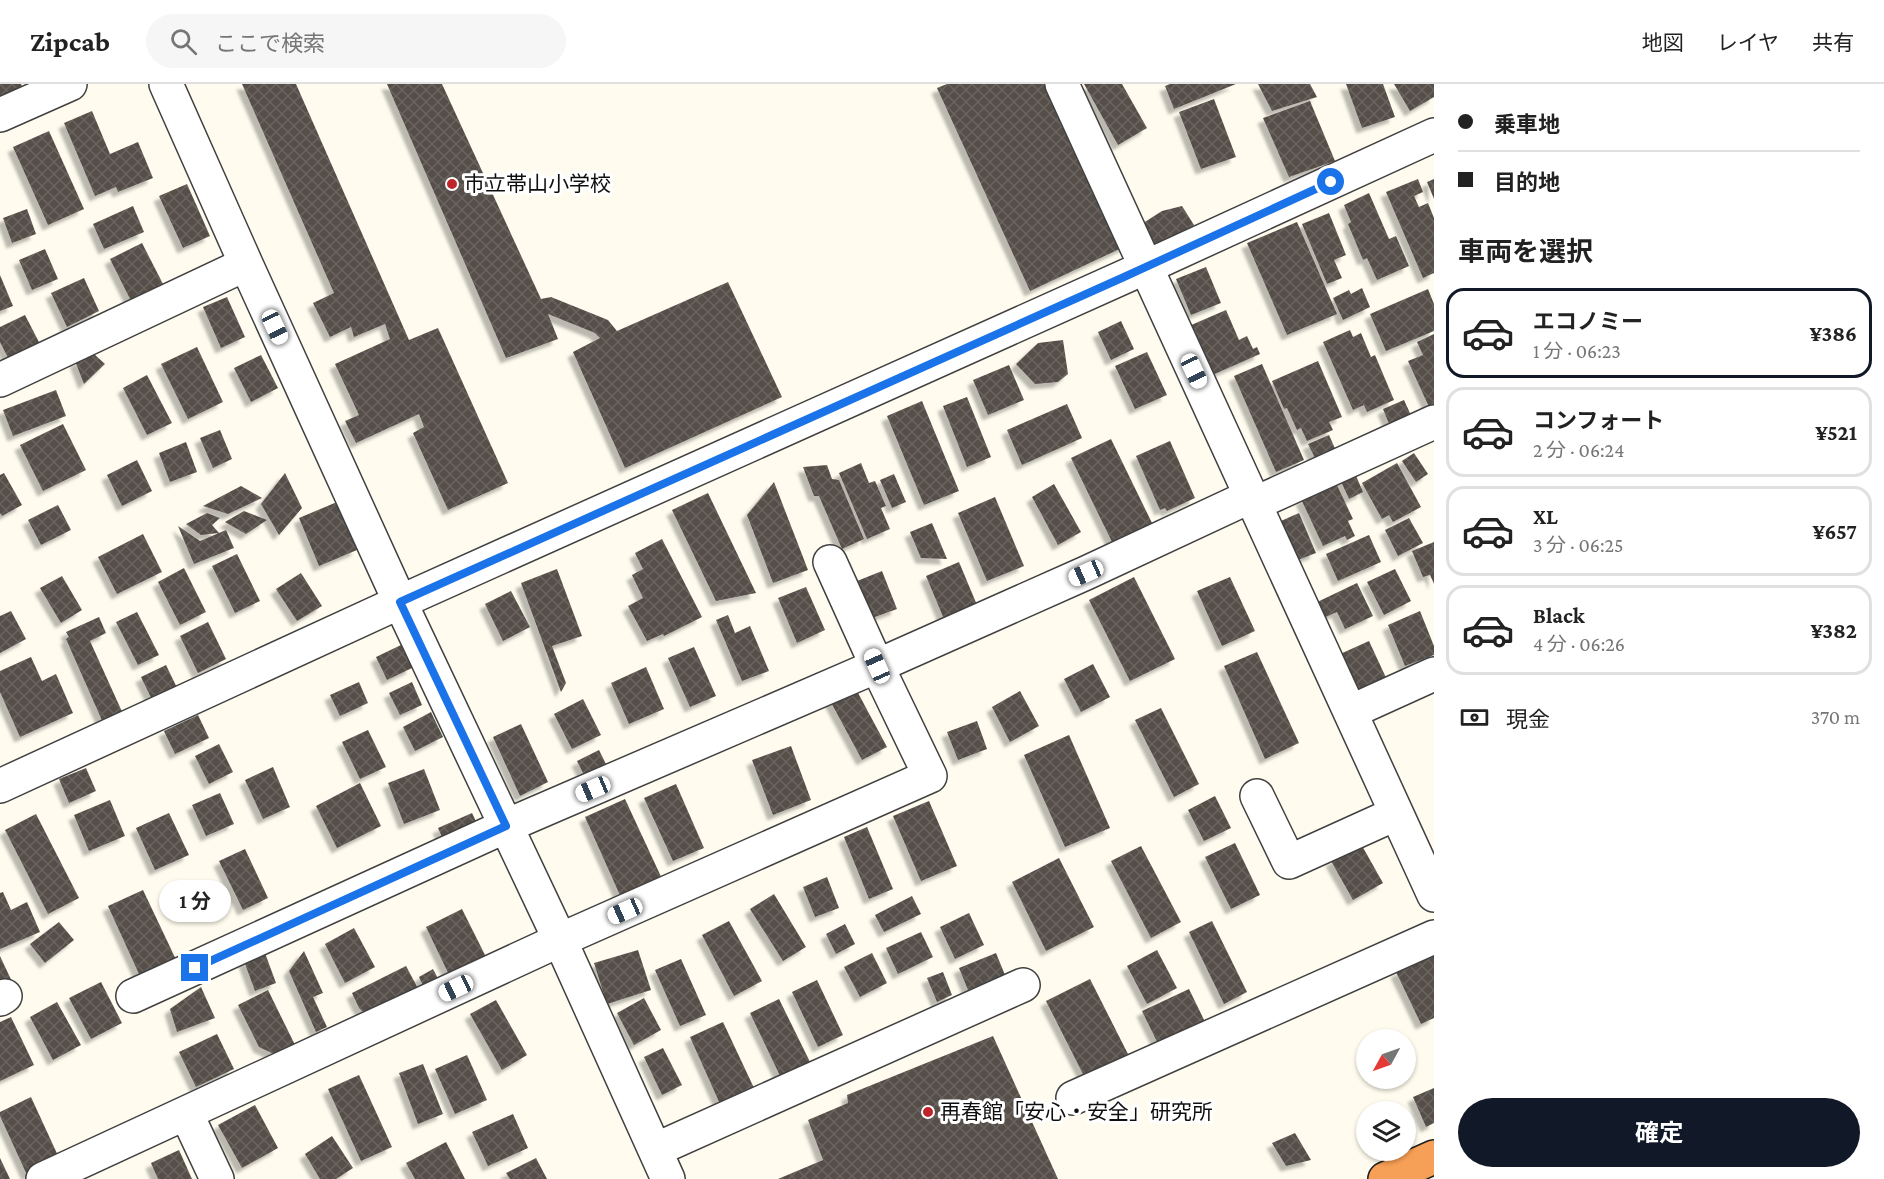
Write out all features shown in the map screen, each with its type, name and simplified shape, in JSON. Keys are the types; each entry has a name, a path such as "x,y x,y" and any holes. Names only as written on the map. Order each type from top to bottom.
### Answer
{"highway":[{"path":"1385,1179 1434,1157"}],"street":[{"path":"0,114 70,84"},
{"path":"166,84 400,602 560,940 662,1165 1023,985"},
{"path":"1062,84 1434,895"},
{"path":"0,786 400,602 1434,135"},
{"path":"0,380 246,264"},
{"path":"133,996 506,826 1434,422"},
{"path":"43,1179 560,940 930,776 830,562"},
{"path":"1350,712 1434,674"},
{"path":"1257,796 1289,862 1395,814"},
{"path":"1073,1098 1434,937"},
{"path":"186,1113 217,1179"}],"building":[{"path":"0,84 21,84 29,103 0,115"},
{"path":"242,84 296,84 409,340 438,328 508,483 448,510 413,433 424,427 419,414 356,443 345,421 359,415 335,364 390,339 385,324 354,337 351,327 330,337 313,303 334,293"},
{"path":"387,84 442,84 541,299 551,297 608,320 617,331 728,282 782,397 625,468 573,352 600,338 595,333 548,314 558,339 506,358"},
{"path":"947,84 1054,84 1128,245 1030,291 937,88"},
{"path":"1084,84 1122,84 1147,128 1118,145"},
{"path":"1170,84 1236,84 1174,109 1165,86"},
{"path":"1258,84 1310,84 1317,97 1272,111"},
{"path":"1346,84 1383,84 1395,117 1362,128"},
{"path":"1394,84 1434,84 1434,97 1410,111"},
{"path":"1214,99 1236,157 1201,169 1179,112"},
{"path":"1310,101 1335,161 1289,177 1263,118"},
{"path":"92,111 110,154 138,142 153,178 118,192 116,187 95,196 64,123"},
{"path":"49,131 84,209 48,225 13,147"},
{"path":"1418,179 1423,192 1414,196 1419,207 1428,203 1434,218 1434,273 1423,278 1386,192"},
{"path":"1434,179 1434,199 1427,182"},
{"path":"187,184 210,236 183,248 159,196"},
{"path":"1369,193 1389,239 1396,236 1409,266 1377,280 1367,258 1363,260 1348,224 1351,222 1344,205"},
{"path":"133,206 144,232 104,249 93,224"},
{"path":"1182,206 1194,225 1153,252 1137,227 1162,211"},
{"path":"27,209 36,234 12,243 3,218"},
{"path":"1329,213 1346,255 1334,260 1342,278 1327,284 1302,224"},
{"path":"1297,222 1337,314 1287,335 1247,243"},
{"path":"142,243 163,284 131,301 110,259"},
{"path":"45,249 58,279 32,290 19,260"},
{"path":"1206,267 1221,303 1191,315 1176,279"},
{"path":"0,275 13,306 0,311"},
{"path":"84,278 99,311 67,327 51,293"},
{"path":"1362,288 1370,307 1343,320 1333,298 1349,290 1351,294"},
{"path":"1428,289 1434,304 1434,331 1386,351 1370,314"},
{"path":"227,297 245,337 221,348 203,307"},
{"path":"1226,310 1239,340 1247,336 1253,349 1257,347 1260,354 1210,376 1189,326"},
{"path":"25,315 41,346 10,362 0,342 0,327"},
{"path":"1121,321 1134,349 1111,360 1098,332"},
{"path":"1350,330 1353,337 1361,333 1371,357 1375,355 1394,400 1367,412 1364,405 1353,410 1323,342"},
{"path":"1434,334 1434,404 1429,407 1408,361 1423,355 1417,342"},
{"path":"1063,340 1068,374 1058,382 1035,384 1016,364 1038,343"},
{"path":"197,347 223,402 188,419 161,364"},
{"path":"1147,352 1167,395 1135,409 1115,366"},
{"path":"94,354 105,364 84,384 75,361"},
{"path":"261,355 278,388 251,402 234,368"},
{"path":"1318,361 1342,417 1329,422 1333,430 1307,441 1301,428 1297,430 1287,408 1284,409 1272,381"},
{"path":"1262,364 1304,460 1276,472 1234,376"},
{"path":"1009,365 1024,400 988,415 973,380"},
{"path":"147,375 172,423 147,435 123,388"},
{"path":"56,390 66,416 13,436 3,410"},
{"path":"967,397 991,457 967,467 943,406"},
{"path":"1404,400 1414,422 1392,431 1383,409"},
{"path":"922,401 959,491 924,505 887,416"},
{"path":"1067,404 1082,438 1022,465 1007,430"},
{"path":"63,424 86,470 43,491 20,445"},
{"path":"220,430 232,459 213,468 200,438"},
{"path":"1329,435 1337,453 1317,462 1308,444"},
{"path":"1111,439 1153,525 1113,544 1071,458"},
{"path":"1170,441 1195,498 1167,511 1165,508 1160,510 1136,456"},
{"path":"186,442 197,472 170,482 159,453"},
{"path":"1414,453 1428,474 1416,482 1402,461"},
{"path":"137,460 152,491 122,506 107,475"},
{"path":"861,463 869,483 875,481 886,506 881,508 890,529 867,539 839,473"},
{"path":"1397,463 1421,507 1393,522 1389,515 1382,519 1362,483"},
{"path":"827,465 832,479 839,480 864,539 842,549 819,496 814,496 803,467"},
{"path":"1354,471 1363,492 1349,499 1339,477"},
{"path":"4,473 22,505 2,516 0,513 0,475"},
{"path":"285,473 302,508 279,535 261,504"},
{"path":"894,474 906,502 892,508 880,480"},
{"path":"774,482 808,570 773,583 747,515"},
{"path":"1336,483 1353,519 1348,521 1355,536 1347,540 1345,536 1323,546 1301,499"},
{"path":"1054,484 1081,532 1058,545 1032,497"},
{"path":"241,486 262,498 228,514 203,506"},
{"path":"708,493 756,593 716,601 672,510"},
{"path":"995,497 1024,566 987,581 958,513"},
{"path":"337,502 357,550 319,566 299,518"},
{"path":"58,505 71,530 41,545 28,520"},
{"path":"244,511 267,520 246,534 225,522"},
{"path":"207,513 220,518 212,525 219,533 201,535 186,524"},
{"path":"1299,513 1316,553 1298,560 1281,521"},
{"path":"1409,518 1423,543 1398,556 1385,530"},
{"path":"932,523 947,559 921,558 910,532"},
{"path":"178,526 200,541 226,530 234,548 194,564"},
{"path":"143,534 162,572 117,594 98,557"},
{"path":"1369,535 1381,562 1338,581 1326,554"},
{"path":"662,539 702,617 664,636 663,634 647,641 628,606 643,598 632,575 643,569 635,553"},
{"path":"1434,542 1434,584 1430,575 1423,577 1412,551"},
{"path":"237,554 260,601 235,613 212,566"},
{"path":"959,562 977,605 944,619 926,576"},
{"path":"184,568 206,612 180,625 158,582"},
{"path":"557,569 582,636 552,646 566,683 561,692 521,583"},
{"path":"1395,569 1411,601 1384,615 1367,582"},
{"path":"882,571 897,609 872,618 857,581"},
{"path":"301,573 322,606 297,621 276,589"},
{"path":"62,576 82,610 61,623 40,588"},
{"path":"1134,577 1175,659 1130,681 1089,600"},
{"path":"1230,577 1255,631 1222,646 1197,591"},
{"path":"1357,583 1373,616 1345,629 1337,612 1319,620 1311,605"},
{"path":"806,587 825,630 797,643 778,598"},
{"path":"511,591 530,627 503,641 485,604"},
{"path":"11,611 26,639 0,653 0,616"},
{"path":"1420,611 1434,646 1434,655 1405,666 1388,625"},
{"path":"137,612 159,655 138,665 116,622"},
{"path":"728,615 735,633 750,626 769,671 742,681 716,620"},
{"path":"99,617 106,633 90,641 124,716 104,725 66,639 69,637 66,632"},
{"path":"208,622 226,659 198,673 180,636"},
{"path":"1369,641 1388,682 1357,696 1338,655"},
{"path":"401,645 412,668 387,680 376,657"},
{"path":"694,647 716,696 690,707 668,658"},
{"path":"1257,652 1299,743 1265,759 1224,666"},
{"path":"31,657 42,681 56,674 73,713 20,737 0,692 0,671"},
{"path":"1093,664 1110,697 1081,712 1064,679"},
{"path":"166,665 180,694 155,706 141,677"},
{"path":"646,667 664,709 629,724 611,683"},
{"path":"359,682 368,703 340,716 330,695"},
{"path":"412,682 422,705 400,715 389,693"},
{"path":"857,691 887,747 862,760 827,695"},
{"path":"1020,691 1039,726 1010,742 992,707"},
{"path":"583,699 601,735 572,749 554,714"},
{"path":"1161,708 1199,784 1174,797 1135,720"},
{"path":"431,712 443,737 415,751 403,727"},
{"path":"198,715 209,738 175,754 164,731"},
{"path":"977,721 987,749 958,760 947,732"},
{"path":"521,724 548,782 520,796 493,737"},
{"path":"368,730 386,767 360,779 342,742"},
{"path":"1069,735 1110,828 1065,847 1024,755"},
{"path":"219,744 233,772 209,784 195,756"},
{"path":"791,746 811,800 773,815 752,760"},
{"path":"599,750 610,772 588,783 577,761"},
{"path":"273,767 290,807 263,819 245,780"},
{"path":"86,768 96,791 69,803 59,779"},
{"path":"424,769 440,810 404,824 388,783"},
{"path":"360,783 381,826 337,848 316,806"},
{"path":"676,784 704,848 673,861 644,798"},
{"path":"220,793 234,824 206,836 192,805"},
{"path":"1215,796 1231,828 1204,841 1188,810"},
{"path":"625,799 664,883 623,902 585,817"},
{"path":"110,800 125,836 89,851 74,815"},
{"path":"929,801 957,866 921,881 893,816"},
{"path":"169,813 189,855 155,870 136,828"},
{"path":"472,813 482,834 448,850 438,828"},
{"path":"36,814 79,898 48,914 5,830"},
{"path":"867,827 893,889 869,899 844,837"},
{"path":"1235,843 1260,895 1231,909 1205,857"},
{"path":"1361,844 1383,883 1353,900 1331,861"},
{"path":"1141,846 1181,922 1151,938 1111,861"},
{"path":"245,849 268,898 243,910 219,861"},
{"path":"1059,858 1094,927 1046,951 1012,882"},
{"path":"827,877 839,908 815,917 803,887"},
{"path":"143,890 180,968 144,985 108,906"},
{"path":"3,892 11,910 27,902 40,932 0,949 0,893"},
{"path":"774,894 806,947 783,961 750,909"},
{"path":"912,896 921,914 884,932 875,915"},
{"path":"462,909 490,965 453,983 426,927"},
{"path":"969,913 984,945 955,959 940,927"},
{"path":"729,921 762,981 734,996 702,935"},
{"path":"1212,921 1247,992 1224,1004 1189,932"},
{"path":"59,922 74,940 45,963 30,944"},
{"path":"845,924 855,944 836,954 826,934"},
{"path":"354,928 375,967 345,983 325,944"},
{"path":"921,932 933,957 898,974 886,948"},
{"path":"638,950 651,990 607,1004 594,963"},
{"path":"1157,950 1177,988 1147,1004 1127,966"},
{"path":"304,951 323,993 313,997 327,1027 316,1032 289,971"},
{"path":"265,953 276,983 255,991 244,961"},
{"path":"872,953 887,983 860,997 844,967"},
{"path":"996,953 1005,975 968,990 959,968"},
{"path":"1434,955 1434,1018 1421,1024 1396,972"},
{"path":"0,956 15,988 0,994"},
{"path":"681,959 706,1015 680,1026 655,970"},
{"path":"406,966 421,994 370,1019 359,1008 352,993"},
{"path":"433,969 443,988 428,996 419,977"},
{"path":"943,972 952,995 937,1002 927,978"},
{"path":"1090,979 1129,1056 1085,1078 1046,1001"},
{"path":"817,980 843,1035 818,1047 792,992"},
{"path":"101,982 122,1023 91,1039 69,998"},
{"path":"201,987 215,1018 177,1032 170,1009"},
{"path":"1189,989 1208,1028 1161,1050 1142,1011"},
{"path":"268,990 296,1047 278,1056 259,1047 238,1005"},
{"path":"644,998 661,1030 634,1045 617,1013"},
{"path":"779,999 811,1064 781,1078 750,1013"},
{"path":"496,1000 527,1055 502,1070 470,1014"},
{"path":"57,1002 81,1045 53,1060 30,1017"},
{"path":"11,1017 34,1065 0,1081 0,1022"},
{"path":"723,1022 754,1088 720,1104 690,1037"},
{"path":"217,1034 234,1069 196,1087 179,1052"},
{"name":"再春館「安心・安全」研究所","path":"993,1036 1058,1179 778,1179 823,1160 808,1120 848,1103 847,1095"},
{"path":"663,1048 682,1085 662,1095 644,1057"},
{"path":"467,1055 487,1100 455,1114 435,1069"},
{"path":"423,1064 443,1114 418,1124 399,1073"},
{"path":"359,1075 392,1147 361,1161 328,1089"},
{"path":"1434,1088 1434,1123 1426,1127 1413,1097"},
{"path":"31,1097 60,1160 27,1175 0,1112"},
{"path":"255,1105 278,1148 242,1168 218,1125"},
{"path":"513,1114 528,1148 488,1166 472,1132"},
{"path":"1295,1133 1311,1160 1286,1166 1272,1143"},
{"path":"332,1136 353,1168 336,1179 320,1179 305,1154"},
{"path":"446,1142 465,1179 415,1179 406,1163"},
{"path":"179,1150 192,1179 158,1179 151,1163"},
{"path":"0,1158 10,1179 0,1179"},
{"path":"536,1158 547,1179 510,1179 506,1173"}],"place":[{"name":"市立帯山小学校","path":"452,184"},
{"name":"再春館「安心・安全」研究所","path":"928,1112"}],"route":[{"path":"195,968 506,826 400,602 1331,182"}]}
